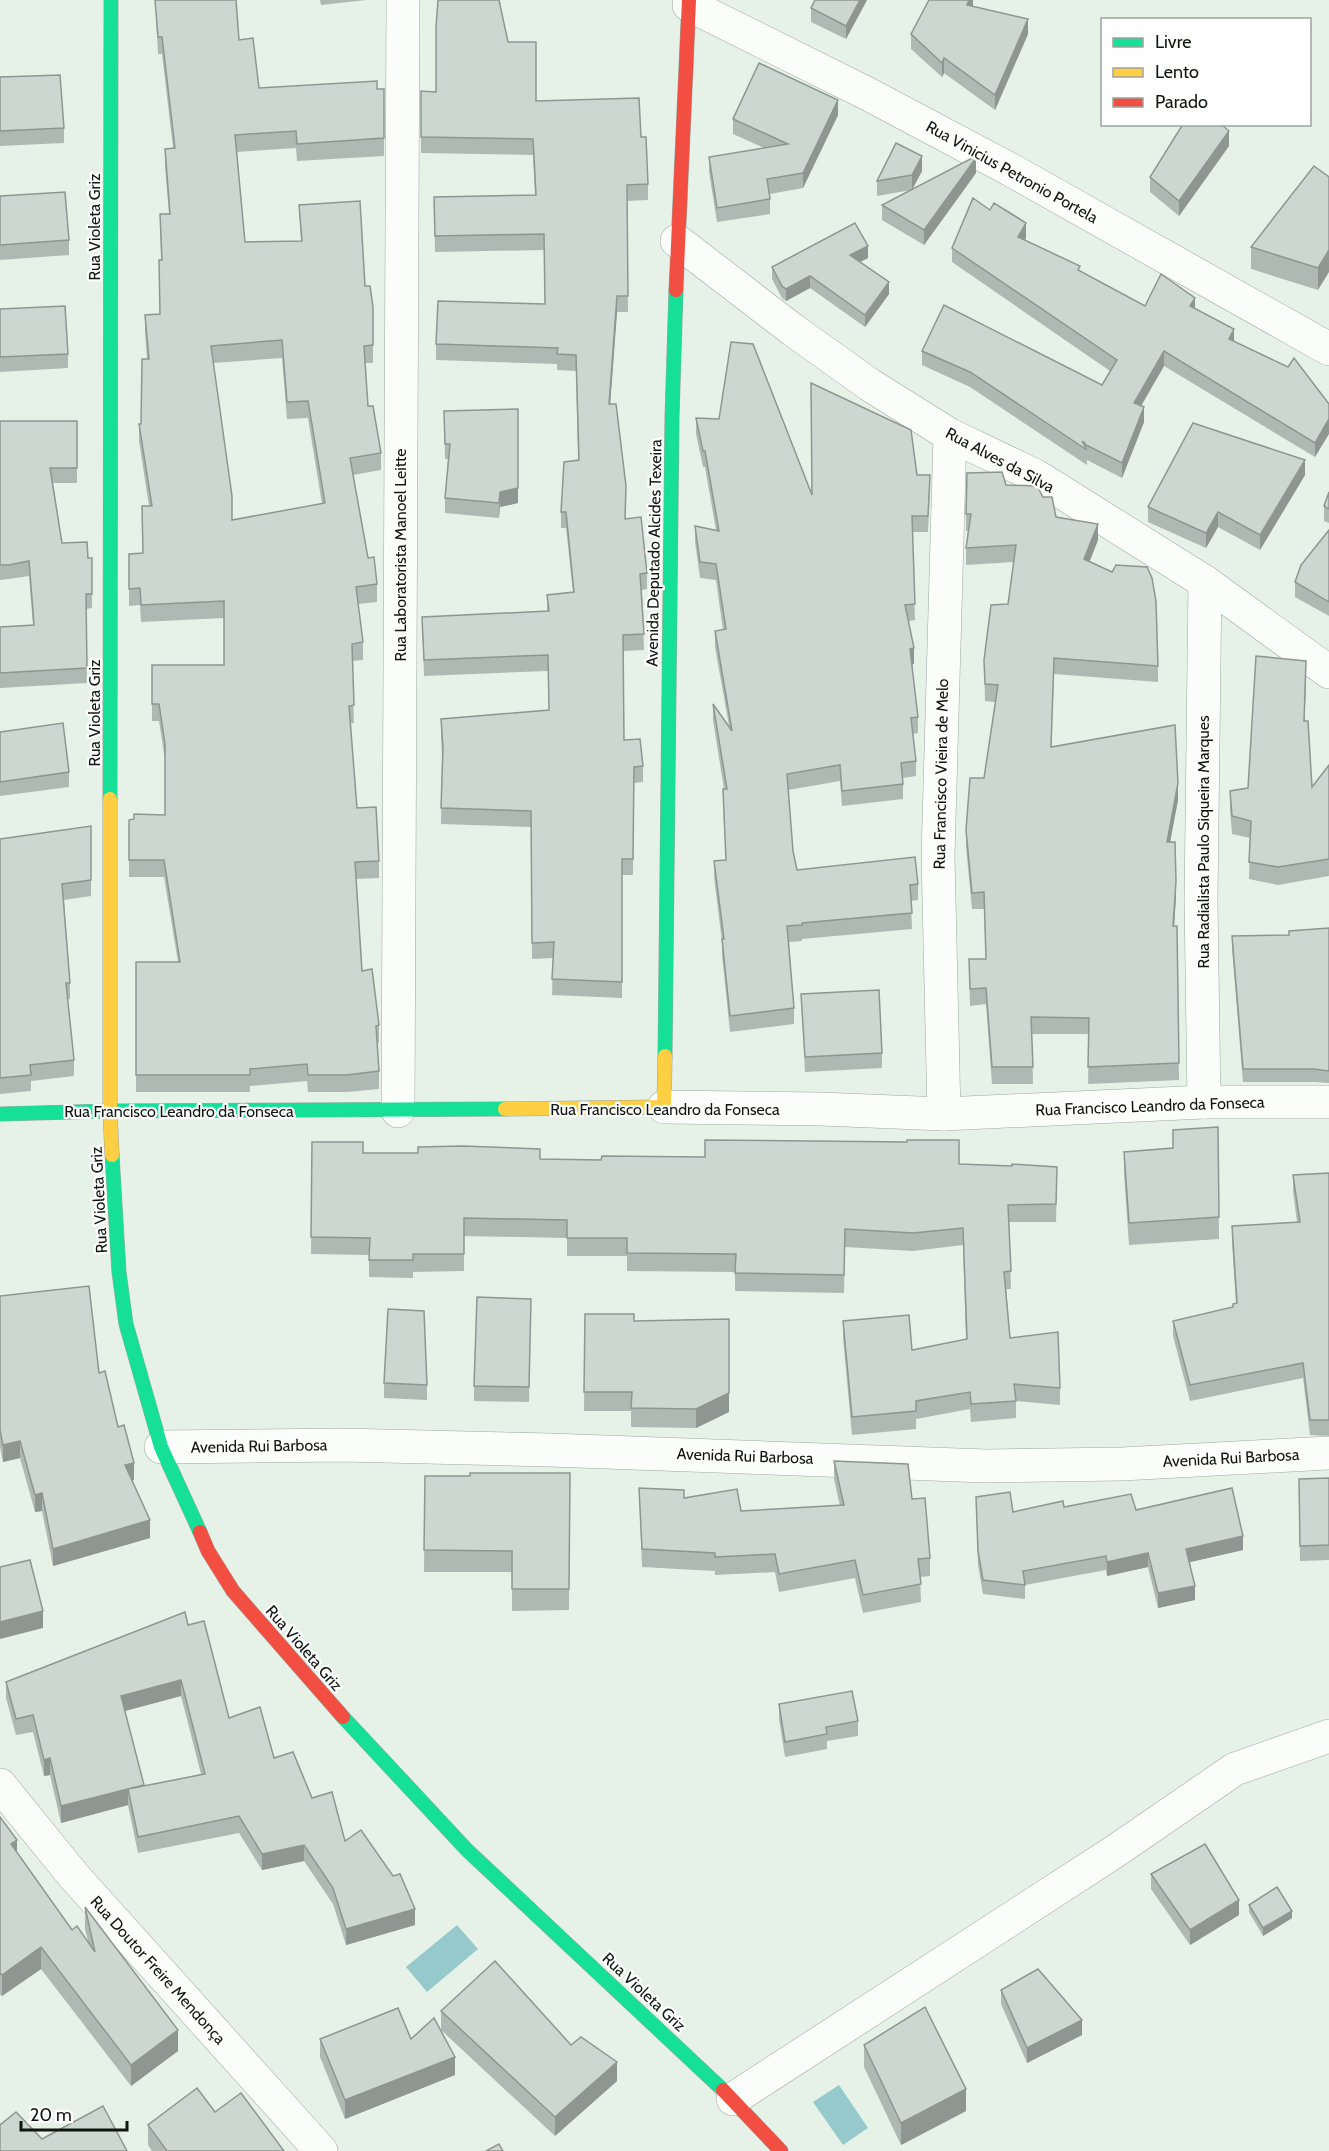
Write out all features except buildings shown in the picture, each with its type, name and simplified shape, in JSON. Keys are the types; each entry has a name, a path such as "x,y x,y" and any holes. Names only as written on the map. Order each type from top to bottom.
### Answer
{"street":[{"name":"Rua Violeta Griz","path":"111,0 110,1111 119,1272 126,1324 161,1447 208,1551 233,1591 287,1655 467,1850 734,2098 781,2151"},
{"name":"Rua Laboratorista Manoel Leitte","path":"398,1111 403,0"},
{"name":"Avenida Deputado Alcides Texeira","path":"664,1107 672,417 677,241 689,2"},
{"name":"Rua Vinicius Petronio Portela","path":"689,2 1011,170 1329,349"},
{"name":"Rua Alves da Silva","path":"677,241 812,344 870,385 950,435 1036,476 1205,582 1329,672"},
{"name":"Rua Francisco Vieira de Melo","path":"944,1114 938,855 950,435"},
{"name":"Rua Radialista Paulo Siqueira Marques","path":"1204,1102 1201,901 1205,582"},
{"name":"Rua Francisco Leandro da Fonseca","path":"0,1114 110,1111 398,1111 664,1107 820,1109 944,1114 1204,1102 1329,1102"},
{"name":"Avenida Rui Barbosa","path":"161,1447 342,1445 986,1466 1122,1464 1329,1453"},
{"path":"734,2098 1114,1852 1235,1769 1329,1736"},
{"name":"Rua Doutor Freire Mendonça","path":"0,1785 73,1875 321,2151"}],"water":[{"path":"457,1925 478,1949 427,1992 406,1967"},
{"path":"839,2085 868,2128 843,2145 813,2102"}],"traffic: fast":[{"path":"110,799 111,0"},
{"path":"665,1056 672,417 676,290"},
{"path":"0,1114 110,1111 505,1109"},
{"path":"112,1155 119,1272 126,1324 161,1447 200,1532"},
{"path":"343,1717 467,1850 723,2090"}],"traffic: slow":[{"path":"110,799 112,1155"},
{"path":"505,1109 664,1107 665,1056"}],"traffic: jam":[{"path":"676,290 689,0"},
{"path":"200,1532 208,1551 233,1591 343,1717"},
{"path":"723,2090 781,2151"}]}
